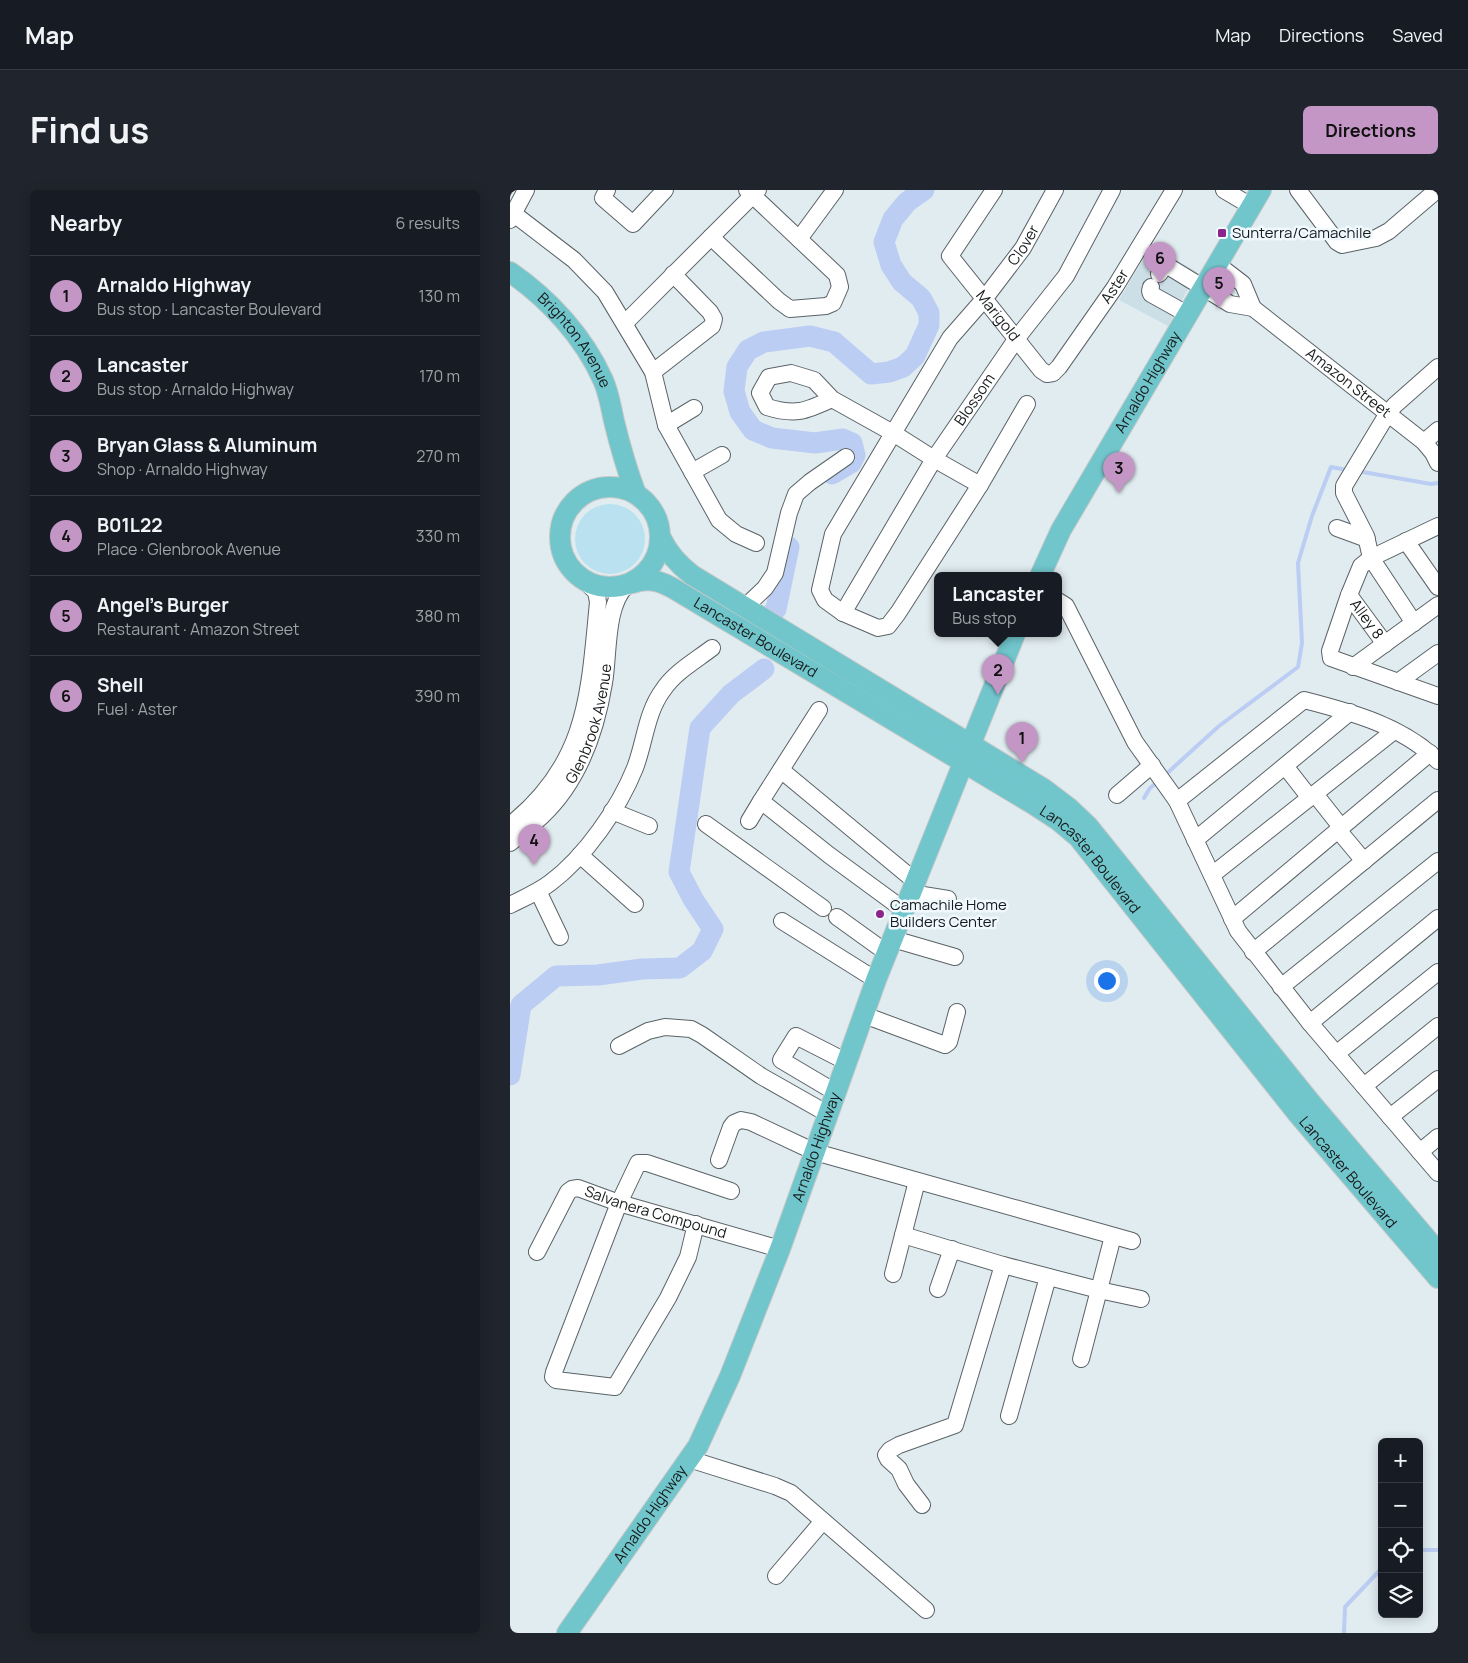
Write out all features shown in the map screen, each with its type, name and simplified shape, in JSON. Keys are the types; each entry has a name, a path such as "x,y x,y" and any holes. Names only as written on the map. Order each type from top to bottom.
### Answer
{"main road":[{"name":"Arnaldo Highway","path":"1042,572 1061,530 1255,196"},
{"name":"Brighton Avenue","path":"510,272 538,293 561,317 590,356 604,382 626,468 636,494"},
{"name":"Brighton Avenue","path":"582,495 604,481 609,473 614,455 615,425"},
{"path":"609,486 623,488 636,494 649,505 658,521 660,538 658,552 653,564 644,575 630,584 613,588 587,583 575,574 566,562 561,548 560,534 563,519 570,505 582,495 595,489 609,486"},
{"name":"Lancaster Boulevard","path":"660,538 666,549 685,569 1044,789 1069,808 1088,826 1312,1103 1438,1252"},
{"name":"Lancaster Boulevard","path":"630,584 649,579 667,584 1039,808 1078,837 1297,1113 1438,1278"},
{"name":"Arnaldo Highway","path":"567,1633 697,1445 730,1376 780,1249 876,980 1014,637"}],"street":[{"path":"526,190 512,217 574,260 605,292 653,372 666,425 719,520 736,534 756,543"},
{"path":"607,190 603,198 634,224 665,190"},
{"path":"799,239 835,190"},
{"name":"Marigold","path":"994,190 950,256 1041,370 1047,374"},
{"name":"Clover","path":"843,613 825,600 820,590 833,534 950,338 985,298 1023,248 1055,190"},
{"name":"Blossom","path":"843,613 934,459 1017,338 1066,276 1112,190"},
{"name":"Aster","path":"1047,374 1053,373 1059,368 1115,287 1174,190"},
{"path":"1224,190 1255,196"},
{"path":"1298,190 1337,242 1342,245 1376,238 1389,231 1437,190"},
{"path":"625,323 753,192 837,275 840,288 833,303 826,306 790,309 711,237"},
{"name":"Amazon Street","path":"1217,264 1243,284 1253,308"},
{"name":"Amazon Street","path":"1187,314 1151,294 1150,291 1155,280 1163,268 1167,266 1230,304 1253,308 1424,442 1434,452 1438,463"},
{"path":"653,372 712,326 714,319 710,312 673,274"},
{"path":"1414,623 1371,558 1367,538 1344,493 1344,486 1388,413 1438,367"},
{"path":"832,399 980,485"},
{"path":"843,613 878,628 888,626 980,485 1027,404"},
{"path":"666,425 694,408"},
{"path":"1424,442 1438,430"},
{"path":"692,472 722,455"},
{"path":"745,607 765,588 775,573 789,514 796,494 846,457"},
{"path":"1438,526 1371,558 1361,566 1330,651 1331,658 1438,696"},
{"path":"1337,528 1367,538"},
{"path":"1406,541 1438,587"},
{"name":"Glenbrook Avenue","path":"510,826 537,802 549,787 568,757 578,734 587,702 598,602 596,592 587,583"},
{"name":"Glenbrook Avenue","path":"510,843 543,815 560,796 587,750 600,707 605,682 613,608 620,591 630,584"},
{"name":"Alley 8","path":"1349,595 1385,644"},
{"path":"1062,604 1066,606 1135,742 1177,801 1238,931 1310,1023 1438,1173"},
{"path":"1353,667 1438,605"},
{"path":"510,905 552,882 580,855 600,831 624,792 635,767 651,710 662,690 673,677 712,648"},
{"path":"1398,682 1438,653"},
{"path":"1177,801 1304,700 1350,712 1407,737 1434,757 1340,828 1232,919"},
{"path":"749,821 819,710"},
{"path":"1195,840 1350,712"},
{"path":"1212,875 1394,732"},
{"path":"1116,795 1152,765"},
{"path":"1285,766 1340,828 1364,862"},
{"path":"781,770 910,895"},
{"path":"1253,952 1438,800"},
{"path":"761,801 829,855 910,895 948,899"},
{"path":"612,811 649,826"},
{"path":"706,824 830,913 890,946 955,958"},
{"path":"580,855 635,904"},
{"path":"1281,987 1438,861"},
{"path":"538,891 560,937"},
{"path":"1310,1023 1438,918"},
{"path":"782,921 876,980"},
{"path":"1336,1054 1438,972"},
{"path":"864,1015 945,1045 949,1042 957,1012"},
{"path":"1364,1086 1438,1026"},
{"path":"619,1046 648,1031 666,1027 691,1029 761,1076 828,1114"},
{"path":"835,1092 781,1060 796,1036 847,1062"},
{"path":"1390,1117 1438,1079"},
{"path":"719,1160 731,1127 734,1123 741,1120 751,1122 815,1152 1132,1241"},
{"path":"1420,1152 1438,1137"},
{"path":"696,1224 688,1256 668,1298 615,1387 559,1382 553,1377 619,1203 638,1163 647,1162 731,1191"},
{"path":"893,1274 917,1181"},
{"name":"Salvanera Compound","path":"538,1252 568,1192 578,1188 619,1203 780,1249"},
{"path":"903,1235 1048,1277 1141,1299"},
{"path":"1081,1359 1113,1236"},
{"path":"938,1289 952,1249"},
{"path":"922,1505 906,1484 899,1469 888,1459 886,1454 899,1445 955,1425 1003,1264"},
{"path":"1009,1416 1048,1277"},
{"path":"697,1445 791,1493 926,1610"},
{"path":"776,1576 823,1521"}],"shaded area":[{"path":"1151,246 1197,272 1168,326 1119,300"},
{"path":"610,504 623,507 635,514 642,526 645,539 642,552 635,564 623,571 610,574 597,571 585,564 578,552 575,539 578,526 585,514 597,507"}],"waterway":[{"path":"832,474 851,463 855,455 852,443 843,439 815,443 772,438 753,430 740,412 734,391 737,367 748,350 764,342 810,336 834,342 871,374 889,372 903,367 915,356 929,325 929,313 921,298 902,282 891,265 884,242 893,219 907,202 924,190"},
{"path":"1164,776 1219,726 1298,667 1302,643 1298,563 1312,516 1331,467 1347,470"},
{"path":"1357,471 1431,484 1438,483"},
{"path":"770,616 776,609 789,547"},
{"path":"510,1075 521,1005 556,976 598,975 642,969 680,968 702,951 713,929 693,899 679,872 700,728 731,694 764,669"},
{"path":"1144,798 1150,788 1159,781"},
{"path":"1423,1550 1438,1550"},
{"path":"1344,1633 1345,1607 1378,1572"}],"place":[{"name":"Sunterra/Camachile","path":"1222,233"},
{"name":"Shell","path":"1160,283"},
{"name":"Angel's Burger","path":"1219,308"},
{"name":"Bryan Glass & Aluminum","path":"1119,493"},
{"name":"Lancaster","path":"998,695"},
{"name":"Arnaldo Highway","path":"1022,763"},
{"name":"B01L22","path":"534,865"},
{"name":"Camachile Home Builders Center","path":"880,914"}]}
